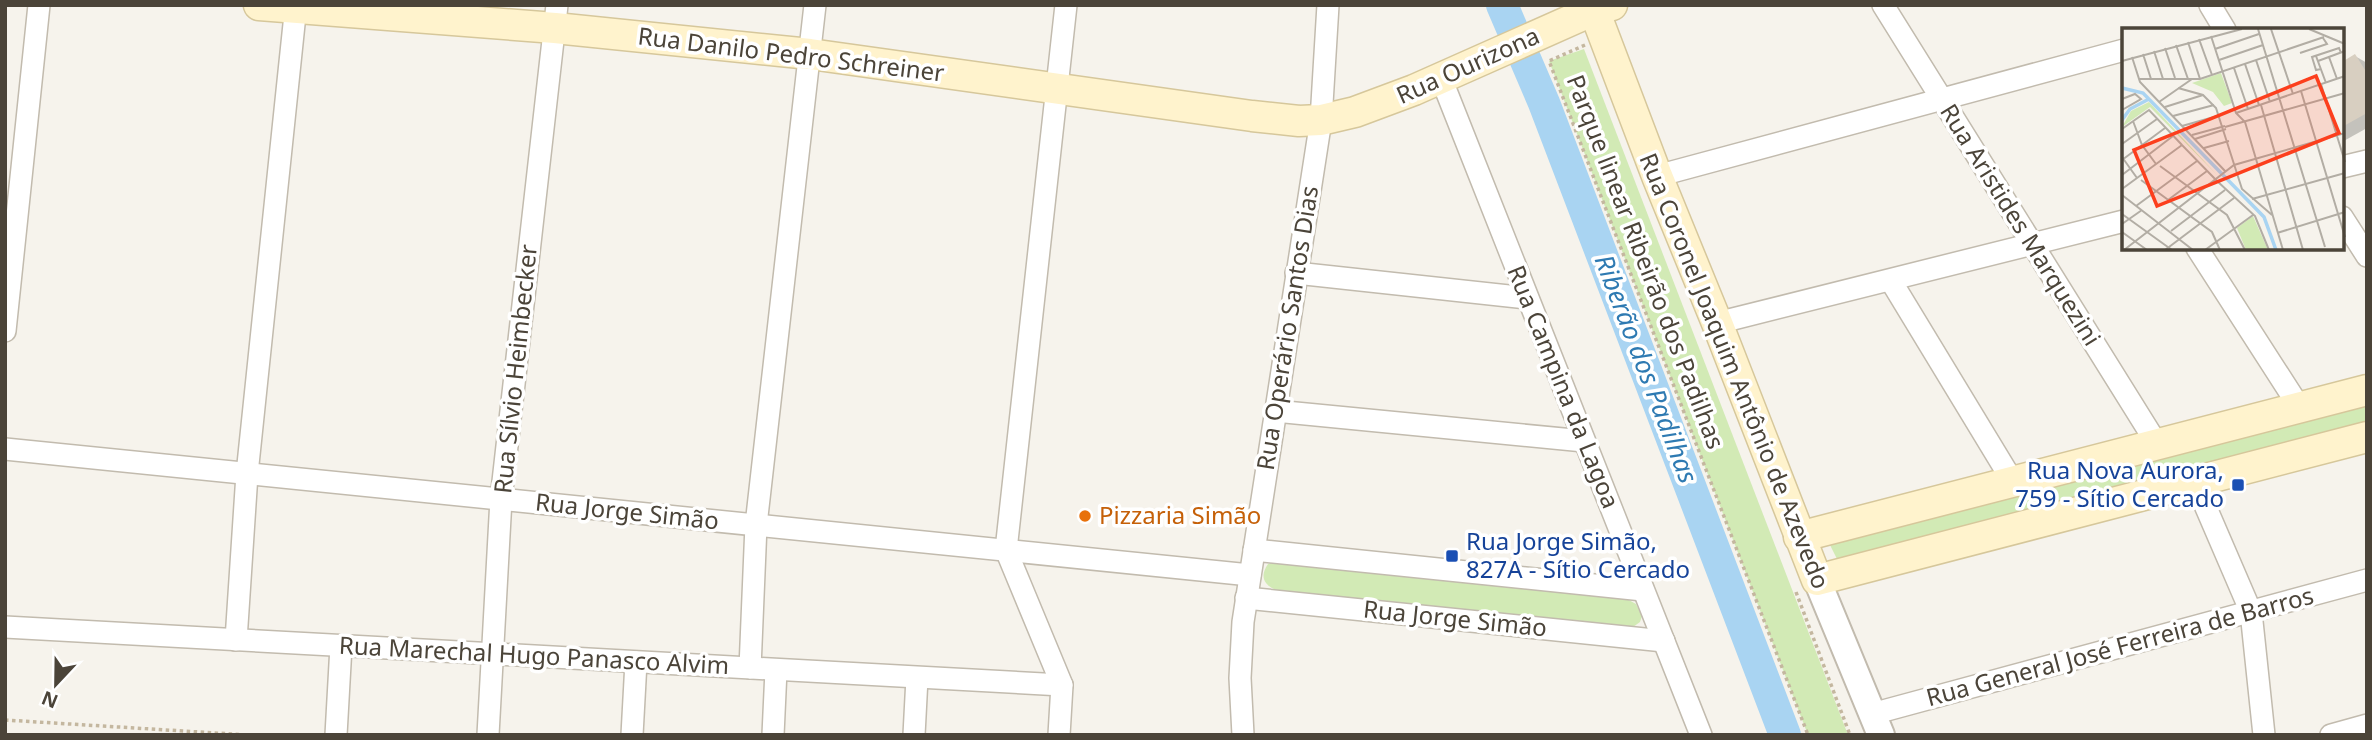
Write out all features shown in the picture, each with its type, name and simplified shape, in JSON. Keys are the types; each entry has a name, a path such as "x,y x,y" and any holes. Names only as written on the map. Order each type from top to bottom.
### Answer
{"main road":[{"name":"Rua Danilo Pedro Schreiner","path":"259,5 556,17 1276,119 1321,120"},
{"name":"Rua Ourizona","path":"1321,120 1383,102 1552,29 1602,17"},
{"name":"Rua Coronel Joaquim Antônio de Azevedo","path":"1602,17 1657,176 1799,537 1806,585"},
{"path":"1799,537 2367,390"},
{"path":"1806,585 2367,437"}],"street":[{"path":"5,331 39,5"},
{"path":"750,668 756,525 815,5"},
{"path":"1059,735 1062,685 1006,550 1066,5"},
{"name":"Rua Operário Santos Dias","path":"1243,735 1241,664 1246,598 1321,120 1328,5"},
{"name":"Rua Aristides Marquezini","path":"1883,5 2157,444"},
{"path":"2210,5 2224,27"},
{"path":"236,640 247,474 296,6"},
{"name":"Rua Sílvio Heimbecker","path":"488,735 501,499 556,17"},
{"path":"1657,176 2122,50"},
{"name":"Rua Campina da Lagoa","path":"1441,78 1701,735"},
{"path":"2344,167 2367,161"},
{"path":"2344,220 2367,256"},
{"path":"1717,323 2122,221"},
{"path":"2198,250 2300,408"},
{"path":"1297,273 1527,298"},
{"path":"1891,281 2013,482"},
{"path":"1275,411 1584,441"},
{"name":"Rua Jorge Simão","path":"5,449 1250,575"},
{"path":"2195,482 2251,612 2264,735"},
{"name":"Rua Jorge Simão","path":"1254,550 1643,590"},
{"name":"Rua General José Ferreira de Barros","path":"1877,724 2367,580"},
{"name":"Rua Coronel Joaquim Antônio de Azevedo","path":"1806,585 1877,724"},
{"name":"Rua Jorge Simão","path":"1246,598 1664,641"},
{"name":"Rua Marechal Hugo Panasco Alvim","path":"5,627 1062,685"},
{"path":"336,735 341,646"},
{"path":"632,735 636,662"},
{"path":"773,735 776,670"},
{"path":"914,735 917,677"},
{"path":"2331,735 2367,725"}],"path":[{"name":"Parque linear Ribeirão dos Padilhas","path":"1602,17 1549,61 1808,735"},
{"path":"1806,585 1850,735"},
{"path":"5,720 248,735"}],"green space":[{"path":"1584,49 1848,735 1808,735 1549,61"},
{"path":"2367,401 2367,427 1839,563 1828,541"},
{"path":"1275,562 1627,599 1636,604 1642,616 1640,622 1633,627 1624,628 1279,591 1264,580 1268,564"}],"building":[{"path":"2355,54 2367,73 2367,113 2344,126 2344,61"}],"waterway":[{"name":"Riberão dos Padilhas","path":"1502,5 1544,103 1785,735"}],"place":[{"name":"Rua Nova Aurora, 759 - Sítio Cercado","path":"2238,485"},
{"name":"Pizzaria Simão","path":"1085,516"},
{"name":"Rua Jorge Simão, 827A - Sítio Cercado","path":"1452,556"}]}
